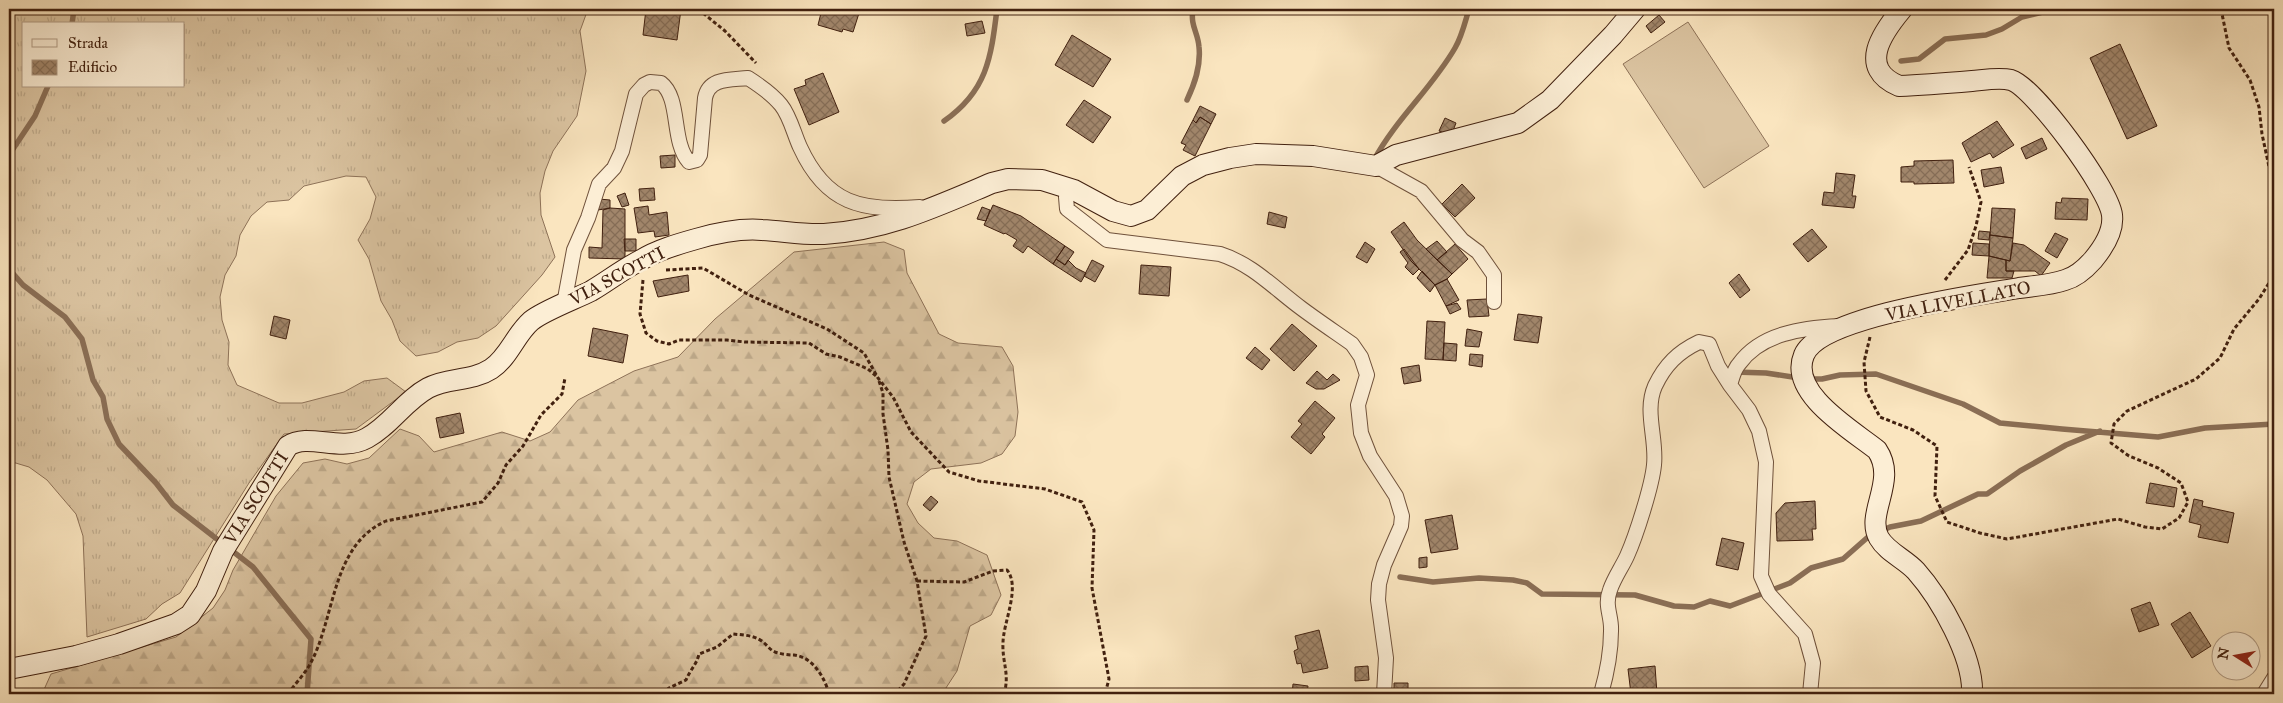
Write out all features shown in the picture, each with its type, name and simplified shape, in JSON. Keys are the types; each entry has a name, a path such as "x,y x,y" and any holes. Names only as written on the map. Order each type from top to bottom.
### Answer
{"street":[{"path":"1376,166 1396,156 1518,123 1550,100 1613,35 1635,9"},
{"name":"VIA LIVELLATO","path":"1902,9 1888,25 1877,51 1876,62 1878,72 1884,78 1899,86 2002,79 2020,84 2033,97 2093,173 2109,203 2112,214 2110,231 2104,246 2093,261 2075,276 2064,280 1934,302 1844,326 1817,341 1807,350 1803,360 1804,383 1824,407 1877,450 1883,459 1885,477 1876,522 1876,532 1882,544 1915,570 1947,619 1967,664 1972,694"},
{"path":"564,304 574,250 588,218 599,184 614,168 622,151 628,134 636,94 644,85 650,82 661,83 669,91 682,150 689,162 697,160 700,155 705,98 708,89 718,81 748,78 782,106 807,162 822,183 835,192 855,204 878,209 940,205"},
{"name":"VIA SCOTTI","path":"9,669 111,646 176,624 190,615 199,602 223,551 288,446 301,441 346,445 365,439 384,425 407,402 429,387 444,381 471,378 492,368 502,360 531,321 590,291 641,259 670,247 716,234 752,229 785,233 823,234 863,230 899,221 992,183 1008,179 1042,180 1074,190 1113,210 1131,216 1147,210 1182,176 1203,165 1230,158 1256,154 1313,156 1376,166"},
{"path":"1376,166 1421,191 1462,240 1478,252 1494,275 1494,302"},
{"path":"1074,190 1066,197 1067,209 1107,240 1220,254 1236,259 1352,344 1357,351 1367,375 1358,406 1361,433 1370,456 1396,496 1402,516 1401,526 1384,565 1379,584 1378,600 1386,658 1384,694"},
{"path":"1730,386 1738,364 1762,342 1806,328 1844,326"},
{"path":"1601,694 1607,673 1612,628 1607,610 1609,590 1628,554 1654,466 1655,448 1650,405 1654,387 1667,364 1676,355 1699,342 1708,344 1718,366 1752,417 1759,431 1766,462 1761,576 1769,594 1805,634 1813,662 1810,694"},
{"path":"2264,694 2274,678"}],"path":[{"path":"698,9 725,31 762,70"},
{"path":"2222,9 2229,48 2250,80 2259,107 2262,134 2274,190"},
{"path":"1934,302 1940,288 1968,250 1976,226 1981,202 1969,167"},
{"path":"641,259 659,271 703,268 749,295 827,329 864,353 878,378 893,397 911,432 949,472 979,481 1045,489 1082,502 1094,530 1092,588 1109,679 1105,694"},
{"path":"641,259 644,276 640,314 646,333 657,341 669,344 679,340 808,343 826,354 840,357 868,369 878,378 883,392 882,414 888,450 889,477 904,542 917,581 926,636 904,684 895,694"},
{"path":"1876,317 1864,362 1866,391 1880,417 1913,430 1937,446 1935,496 1947,522 1980,533 2008,539 2118,519 2145,527 2162,529 2179,518 2188,502 2181,483 2158,468 2129,456 2111,443 2114,424 2127,410 2196,379 2220,358 2234,329 2259,299 2274,275"},
{"path":"288,694 309,666 323,629 332,597 351,550 361,538 372,527 386,521 482,502 498,482 506,464 523,446 541,415 562,394 565,378"},
{"path":"917,581 964,582 999,570 1007,570 1012,576 1012,590 1003,644 1007,674 1004,694"},
{"path":"662,694 669,688 686,680 689,672 698,662 699,654 717,646 733,634 751,636 761,640 775,652 789,656 795,655 811,664 817,669 826,683 829,694"}],"green space":[{"path":"9,9 588,9 580,31 586,71 577,116 553,151 545,171 540,193 541,215 555,257 542,275 496,326 478,338 457,342 438,352 416,356 400,341 392,320 381,301 369,259 358,240 370,219 376,197 366,177 346,176 304,186 289,200 267,202 251,216 240,235 236,256 225,275 220,297 222,320 229,342 228,365 237,385 279,403 302,403 344,392 364,381 387,378 406,392 356,429 284,434 249,483 180,593 162,604 146,619 87,637 83,536 76,514 47,480 29,467 9,461"},
{"path":"1688,22 1769,146 1704,188 1623,64"},
{"path":"884,242 904,250 907,273 939,334 958,343 1002,347 1013,366 1018,412 1015,436 1002,454 981,463 931,469 914,482 907,504 918,523 934,538 957,541 987,555 1001,595 991,615 970,626 957,671 942,694 42,694 51,674 176,637 213,608 225,590 233,570 276,496 303,463 325,459 347,464 369,458 400,429 419,436 434,452 502,432 530,441 550,432 578,400 634,371 678,357 715,319 794,252"}],"building":[{"path":"646,9 681,9 677,40 643,35"},
{"path":"822,9 860,10 853,32 843,29 842,32 818,25"},
{"path":"1659,15 1665,22 1651,33 1646,26"},
{"path":"982,21 985,33 967,36 965,24"},
{"path":"1072,35 1111,59 1093,87 1055,65"},
{"path":"2120,44 2157,126 2127,139 2090,58"},
{"path":"823,73 839,112 809,125 794,89 806,85 805,80"},
{"path":"1084,100 1111,117 1093,143 1066,125"},
{"path":"1200,106 1216,114 1211,124 1200,117 1196,123 1193,120"},
{"path":"1200,117 1211,124 1195,156 1183,150 1186,145 1181,143 1193,120 1196,123"},
{"path":"1445,118 1456,123 1451,136 1439,131"},
{"path":"1997,121 2014,145 1993,158 1990,153 1971,162 1962,143"},
{"path":"2042,138 2047,149 2026,159 2021,148"},
{"path":"675,155 675,167 661,168 660,156"},
{"path":"1953,160 1954,183 1914,184 1914,182 1901,182 1901,167 1914,166 1914,161"},
{"path":"2001,167 2004,183 1984,187 1981,170"},
{"path":"1836,173 1855,175 1852,196 1856,196 1854,208 1822,205 1824,192 1834,193"},
{"path":"1462,184 1475,198 1455,217 1442,204"},
{"path":"654,188 655,200 640,201 639,189"},
{"path":"625,193 629,205 622,207 617,196"},
{"path":"2062,198 2088,199 2087,220 2055,219 2056,202 2061,203"},
{"path":"599,199 610,200 610,208 598,210"},
{"path":"993,205 1021,216 1065,246 1053,264 1028,246 1023,253 1013,246 1017,240 984,225"},
{"path":"648,206 649,215 667,212 669,235 655,237 654,231 638,233 634,208"},
{"path":"982,207 990,210 986,221 977,219"},
{"path":"610,208 625,209 625,259 589,258 589,247 602,248 603,210"},
{"path":"1992,208 2015,209 2013,238 1990,235"},
{"path":"1269,212 1287,217 1285,228 1267,224"},
{"path":"1404,222 1417,240 1452,274 1447,279 1435,285 1411,261 1391,232"},
{"path":"1812,229 1827,247 1808,262 1793,244"},
{"path":"1979,231 1990,232 1989,240 1978,239"},
{"path":"2055,233 2068,239 2057,258 2045,251"},
{"path":"1990,235 2013,238 2010,261 1989,256"},
{"path":"624,239 636,239 636,251 625,251"},
{"path":"1437,241 1447,252 1437,260 1426,249"},
{"path":"1365,242 1375,249 1367,263 1356,257"},
{"path":"1973,243 1989,244 1989,256 1972,255"},
{"path":"2013,243 2024,245 2050,263 2041,276 2035,271 2006,271 2006,260 2010,261"},
{"path":"1455,244 1468,259 1452,274 1437,260"},
{"path":"1065,246 1074,252 1065,265 1056,259"},
{"path":"1404,249 1419,269 1413,275 1405,267 1408,263 1400,252"},
{"path":"1989,256 2006,260 2006,271 2014,271 2012,278 1987,278"},
{"path":"1056,259 1065,265 1068,260 1076,268 1086,273 1081,282 1053,264"},
{"path":"1092,260 1104,266 1095,282 1084,276"},
{"path":"1141,265 1171,267 1169,296 1139,294"},
{"path":"1422,271 1435,285 1430,292 1417,278"},
{"path":"1739,274 1750,290 1740,298 1729,283"},
{"path":"688,275 689,291 658,297 653,281"},
{"path":"1447,279 1459,300 1446,306 1435,285"},
{"path":"1487,299 1489,316 1469,317 1467,300"},
{"path":"1457,303 1461,309 1450,314 1446,306"},
{"path":"1518,314 1542,317 1538,343 1514,340"},
{"path":"274,316 290,320 286,339 270,335"},
{"path":"1427,321 1445,322 1443,360 1425,359"},
{"path":"1292,324 1317,346 1294,371 1270,349"},
{"path":"593,328 628,335 623,363 588,356"},
{"path":"1467,329 1482,332 1479,347 1465,346"},
{"path":"1444,343 1457,344 1456,361 1443,360"},
{"path":"1255,347 1270,360 1262,370 1246,358"},
{"path":"1470,354 1483,355 1482,367 1469,365"},
{"path":"1419,365 1421,381 1404,384 1401,368"},
{"path":"1317,371 1327,380 1333,374 1340,380 1324,389 1316,389 1306,383"},
{"path":"1315,401 1335,418 1322,434 1325,437 1311,454 1291,437 1302,424 1298,421"},
{"path":"460,413 464,433 440,438 436,418"},
{"path":"2150,483 2177,488 2174,507 2146,503"},
{"path":"931,496 938,502 930,511 923,505"},
{"path":"2194,499 2203,501 2202,506 2234,513 2228,543 2198,537 2201,525 2189,522"},
{"path":"1815,501 1816,529 1812,529 1813,540 1777,541 1776,513 1785,503"},
{"path":"1452,515 1458,549 1431,553 1425,520"},
{"path":"1722,538 1744,543 1738,570 1716,565"},
{"path":"1427,557 1427,567 1419,568 1419,558"},
{"path":"2150,602 2159,625 2139,632 2131,609"},
{"path":"2190,612 2210,647 2192,658 2171,624"},
{"path":"1319,630 1328,668 1303,673 1301,663 1297,664 1294,651 1298,649 1295,636"},
{"path":"1368,666 1369,680 1355,681 1355,667"},
{"path":"1655,666 1657,694 1631,694 1628,669"},
{"path":"1394,683 1408,683 1408,694 1394,694"},
{"path":"1293,684 1308,686 1307,694 1292,694"}],"waterway":[{"path":"72,22 74,9"},
{"path":"944,121 970,98 978,85 989,58 997,9"},
{"path":"1187,100 1195,81 1199,61 1198,42 1193,25 1193,9"},
{"path":"1374,160 1393,131 1446,63 1460,39 1469,9"},
{"path":"1901,61 1919,59 1945,39 1986,35 2002,29 2022,17 2055,9"},
{"path":"9,155 35,116 47,88"},
{"path":"9,269 23,285 65,317 82,339 93,380 103,397 107,419 119,444 156,483 173,505 253,567 311,639 307,694"},
{"path":"1734,372 1766,373 1799,378"},
{"path":"1809,379 1822,379 1840,375 1876,374 1963,404 2000,423 2158,437 2205,428 2274,424"},
{"path":"1400,577 1433,582 1479,578 1513,580 1527,583 1542,594 1635,595 1674,606 1694,607 1710,601 1730,606 1790,583 1811,568 1843,559 1868,537 1890,527 1921,521 1978,494 1987,494 2020,471 2066,445 2100,431"}]}
